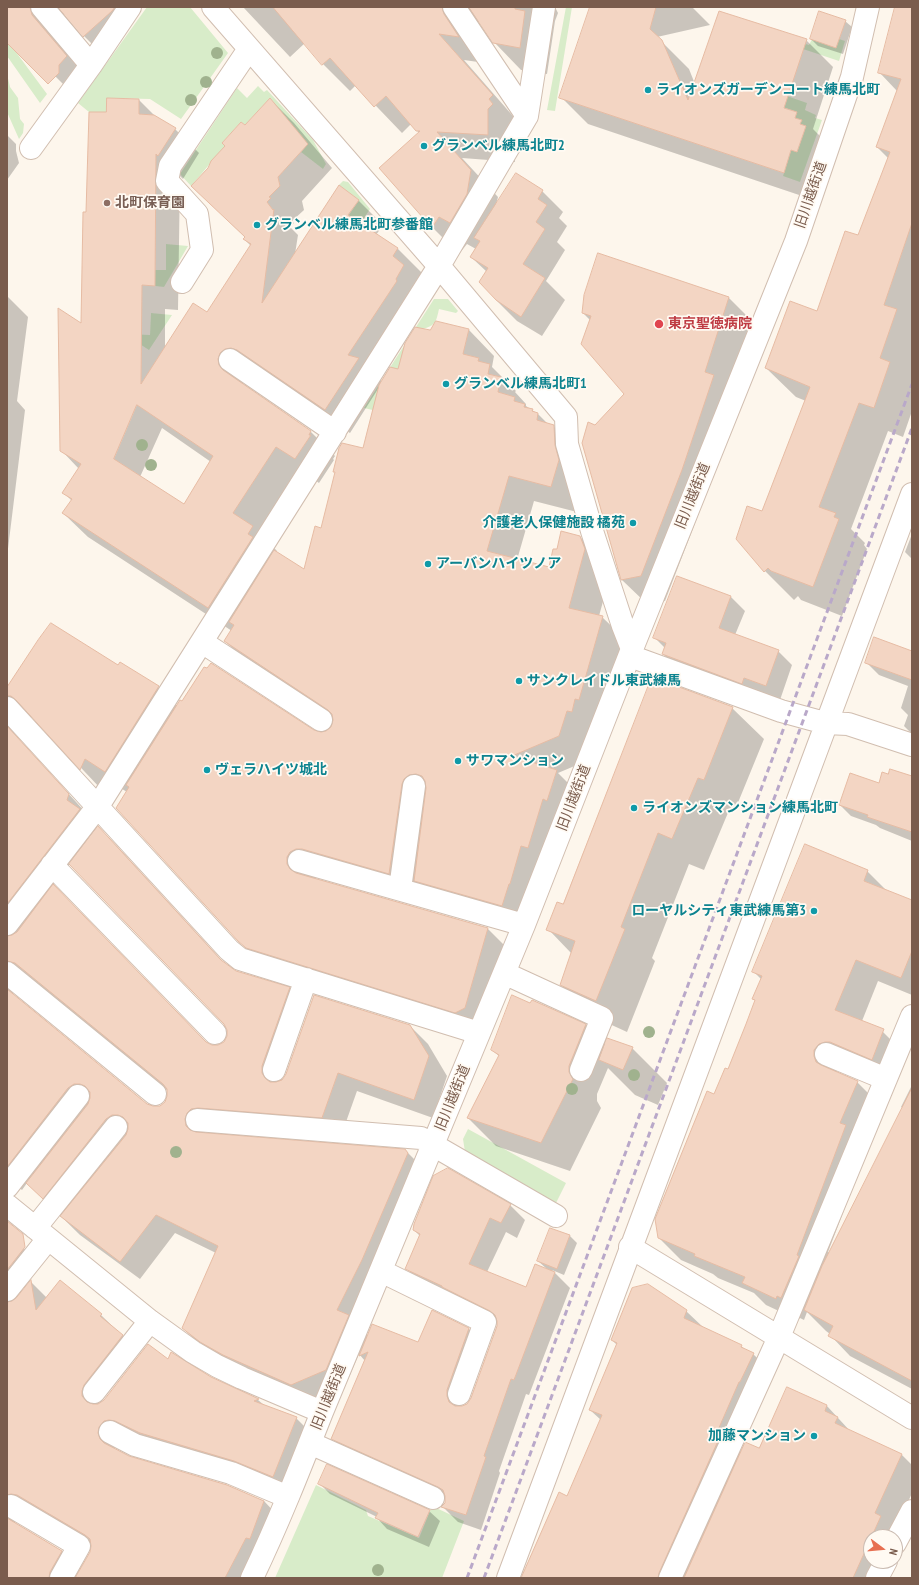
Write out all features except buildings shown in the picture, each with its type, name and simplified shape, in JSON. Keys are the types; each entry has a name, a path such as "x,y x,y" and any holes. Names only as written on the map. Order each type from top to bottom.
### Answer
{"street":[{"path":"42,7 91,65"},
{"path":"31,148 91,65 130,7"},
{"path":"212,7 439,266 566,417 567,444 596,545 631,652 781,711 826,723 848,724 912,745"},
{"path":"454,7 527,116"},
{"path":"7,924 98,806 439,266 527,116 544,7"},
{"name":"旧川越街道","path":"252,1578 288,1497 524,925 631,652 796,241 852,77 868,7"},
{"path":"182,282 202,250 197,214 167,181 170,166 249,49"},
{"path":"230,360 335,432"},
{"path":"508,1578 630,1247 912,494"},
{"path":"202,642 321,720"},
{"path":"7,708 229,950 240,959 479,1033"},
{"path":"400,889 414,786"},
{"path":"299,861 524,925"},
{"path":"52,865 215,1033"},
{"path":"7,973 155,1094"},
{"path":"504,973 602,1018 582,1070"},
{"path":"274,1070 306,979"},
{"path":"670,1578 779,1337 912,1016"},
{"path":"826,1054 886,1079"},
{"path":"7,1187 78,1096"},
{"path":"197,1120 421,1138 556,1216"},
{"path":"7,1290 42,1233 116,1127"},
{"path":"7,1205 150,1321 193,1352 217,1366 322,1412"},
{"path":"630,1247 912,1418"},
{"path":"381,1271 485,1322 459,1394"},
{"path":"94,1392 150,1321"},
{"path":"110,1432 135,1445 231,1473 288,1497"},
{"path":"310,1443 433,1498"},
{"path":"12,1506 79,1546 61,1578"},
{"path":"902,1529 912,1511"},
{"path":"877,1578 882,1569"}],"green space":[{"path":"147,7 190,7 228,53 181,119 150,99 107,98 106,112 89,112 78,103"},
{"path":"566,7 572,7 555,111 547,110"},
{"path":"787,38 809,45 812,39 839,39 845,41 839,61 785,43"},
{"path":"7,40 47,94 40,103 7,56"},
{"path":"7,74 10,87 18,98 20,119 24,124 23,133 19,139 7,112"},
{"path":"258,86 264,92 267,90 313,140 326,164 323,169 301,152 305,147 304,139 270,98 245,125 241,122 222,143 225,146 191,186 180,174 237,88 247,98"},
{"path":"784,95 807,103 805,110 816,115 815,118 822,120 800,182 783,176 791,150 797,152 806,126 800,124 801,121 795,118 797,112 780,106"},
{"path":"343,181 348,182 370,209 345,247 332,240 359,200 339,185"},
{"path":"166,244 188,246 164,287 155,286 155,270 166,270"},
{"path":"434,299 448,299 458,311 456,313 439,309 435,322 431,326 423,329 398,369 377,411 364,408"},
{"path":"151,313 172,315 149,350 129,337 129,334 150,335"},
{"path":"468,1129 566,1183 556,1203 465,1152 463,1139"},
{"path":"316,1485 366,1510 368,1516 419,1538 432,1506 464,1521 442,1578 275,1578"}],"railway":[{"path":"467,1578 912,384"},
{"path":"484,1578 912,428"}],"place":[{"name":"ライオンズガーデンコート練馬北町","path":"648,90"},
{"name":"グランベル練馬北町2","path":"424,146"},
{"name":"北町保育園","path":"107,203"},
{"name":"グランベル練馬北町参番館","path":"257,225"},
{"name":"東京聖徳病院","path":"659,324"},
{"name":"グランベル練馬北町1","path":"446,384"},
{"name":"介護老人保健施設 橘苑","path":"633,523"},
{"name":"アーバンハイツノア","path":"428,564"},
{"name":"サンクレイドル東武練馬","path":"519,681"},
{"name":"サワマンション","path":"458,761"},
{"name":"ヴェラハイツ城北","path":"207,770"},
{"name":"ライオンズマンション練馬北町","path":"634,808"},
{"name":"ローヤルシティ東武練馬第3","path":"814,911"},
{"name":"加藤マンション","path":"814,1436"}]}
